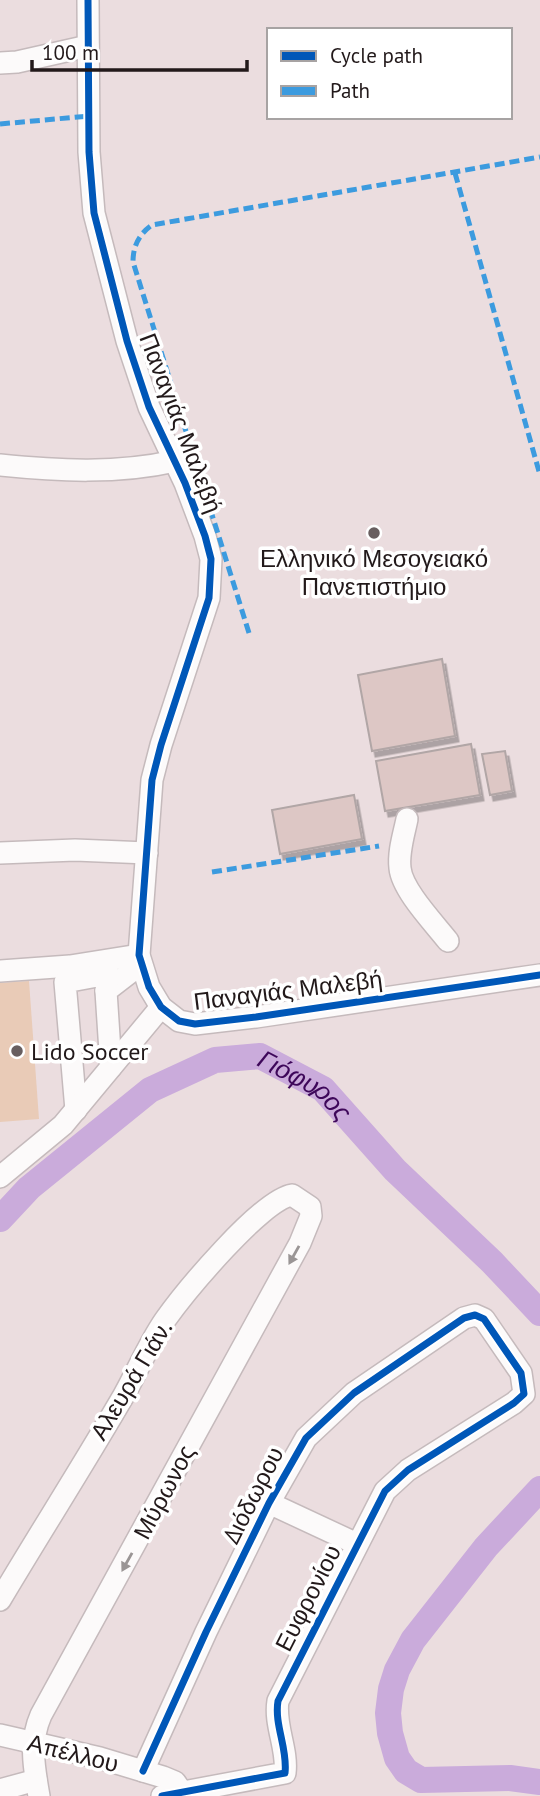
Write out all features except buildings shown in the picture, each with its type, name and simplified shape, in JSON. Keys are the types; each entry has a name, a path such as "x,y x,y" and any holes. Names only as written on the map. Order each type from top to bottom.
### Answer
{"street":[{"name":"Παναγιάς Μαλεβή","path":"88,0 89,152 94,213 127,341 149,407 186,483 211,559 209,597 152,780 140,959 149,987 161,1007 179,1021 195,1024 540,975"},
{"path":"0,64 89,46"},
{"path":"0,465 90,471 149,467 175,461"},
{"path":"407,819 400,862 401,875 406,886 448,941"},
{"path":"0,853 75,850 147,853"},
{"path":"0,971 140,959"},
{"path":"106,991 140,959"},
{"path":"76,1110 65,982 108,974 106,991 111,1067"},
{"path":"0,1177 63,1125 161,1007"},
{"name":"Αλευρά Γιάν.","path":"0,1600 124,1394 164,1321 220,1254 270,1205 289,1195 297,1197"},
{"name":"Μύρωνος","path":"38,1788 33,1743 35,1729 306,1231 311,1210 297,1197"},
{"name":"Διόδωρου","path":"142,1771 269,1503 306,1438 329,1415 354,1393 468,1316 478,1315 488,1323 518,1368 525,1391"},
{"name":"Ευφρονίου","path":"172,1794 281,1776 285,1773 277,1717 278,1701 389,1485 408,1470 522,1398 525,1391"},
{"path":"269,1503 357,1544"},
{"name":"Απέλλου","path":"0,1735 100,1758 175,1782 172,1794"},
{"path":"0,1790 38,1788"}],"shaded area":[{"name":"Lido Soccer","path":"29,981 39,1119 0,1122 0,983"}],"waterway":[{"name":"Γιόφυρος","path":"0,1219 29,1188 150,1090 215,1060 260,1056 323,1089 395,1170 492,1262 540,1313"},
{"name":"Γιόφυρος","path":"540,1489 486,1547 413,1640 397,1670 388,1713 397,1758 406,1771 421,1780 510,1778 540,1782"}],"marked path":[{"path":"0,124 89,116"},
{"path":"249,633 133,262 140,236 152,225 540,157"},
{"path":"455,173 540,475"},
{"path":"212,872 379,846"}],"cycle path":[{"path":"88,0 89,152 94,213 127,341 149,407 185,483 211,559 209,598 152,780 139,955 149,987 161,1007 179,1021 195,1024 540,975"},
{"path":"143,1771 206,1632 269,1503 306,1438 354,1393 464,1318 475,1315 484,1319 521,1373 524,1394 408,1470 385,1491 278,1701 285,1773 162,1796"}],"place":[{"name":"Ελληνικό Μεσογειακό Πανεπιστήμιο","path":"374,533"},
{"name":"Lido Soccer","path":"17,1051"}]}
